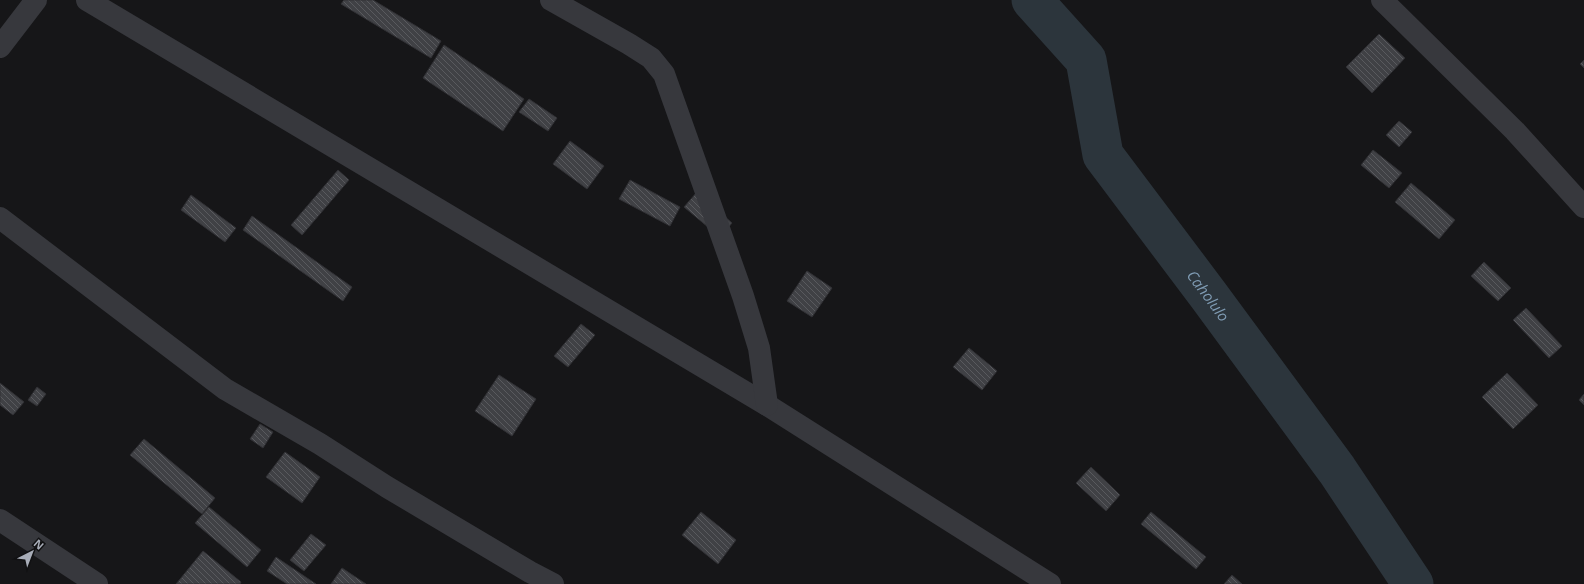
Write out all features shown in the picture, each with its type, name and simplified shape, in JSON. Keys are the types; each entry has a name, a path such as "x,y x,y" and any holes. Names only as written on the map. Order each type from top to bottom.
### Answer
{"street":[{"path":"0,47 36,0"},
{"path":"87,0 767,405 1050,584"},
{"path":"551,0 651,58 664,74 744,296 759,348 767,405"},
{"path":"1382,0 1515,131 1584,207"},
{"path":"0,218 225,388 320,444 387,487 530,572 553,584"},
{"path":"0,520 96,584"}],"building":[{"path":"344,0 373,0 441,41 431,58 341,4"},
{"path":"1379,34 1405,58 1372,93 1346,67"},
{"path":"444,45 524,99 503,131 423,78"},
{"path":"1584,60 1584,68 1580,64"},
{"path":"529,99 557,118 548,131 519,112"},
{"path":"1399,121 1412,132 1399,147 1386,135"},
{"path":"570,141 604,166 587,189 553,164"},
{"path":"1373,150 1402,173 1389,188 1361,165"},
{"path":"338,170 349,180 302,235 291,225"},
{"path":"630,180 680,207 670,226 619,199"},
{"path":"1411,183 1455,220 1439,239 1395,202"},
{"path":"697,192 732,223 720,237 684,207"},
{"path":"191,195 236,228 225,242 181,210"},
{"path":"252,216 352,287 343,301 243,230"},
{"path":"1484,262 1511,288 1498,301 1471,276"},
{"path":"807,271 832,288 812,317 787,301"},
{"path":"1526,308 1562,346 1549,358 1513,320"},
{"path":"581,324 595,335 568,367 554,356"},
{"path":"969,348 997,371 982,390 953,367"},
{"path":"1507,373 1538,405 1513,429 1482,397"},
{"path":"499,375 536,399 512,436 475,411"},
{"path":"0,383 24,402 13,415 0,405"},
{"path":"37,387 46,394 37,406 28,400"},
{"path":"1584,394 1584,405 1579,400"},
{"path":"260,424 273,432 263,448 250,439"},
{"path":"144,439 215,498 202,514 130,455"},
{"path":"285,452 320,477 302,503 266,477"},
{"path":"1091,467 1120,495 1106,511 1076,483"},
{"path":"209,507 261,550 247,567 195,523"},
{"path":"701,512 736,540 718,564 682,535"},
{"path":"1151,512 1206,557 1196,569 1141,524"},
{"path":"311,534 326,545 304,571 290,560"},
{"path":"203,551 241,582 240,584 176,584"},
{"path":"276,557 316,584 287,584 267,571"},
{"path":"342,568 366,584 331,584"},
{"path":"1232,575 1242,584 1224,584"}],"waterway":[{"name":"Caholulo","path":"1032,0 1086,60 1103,155 1337,470 1413,584"}]}
